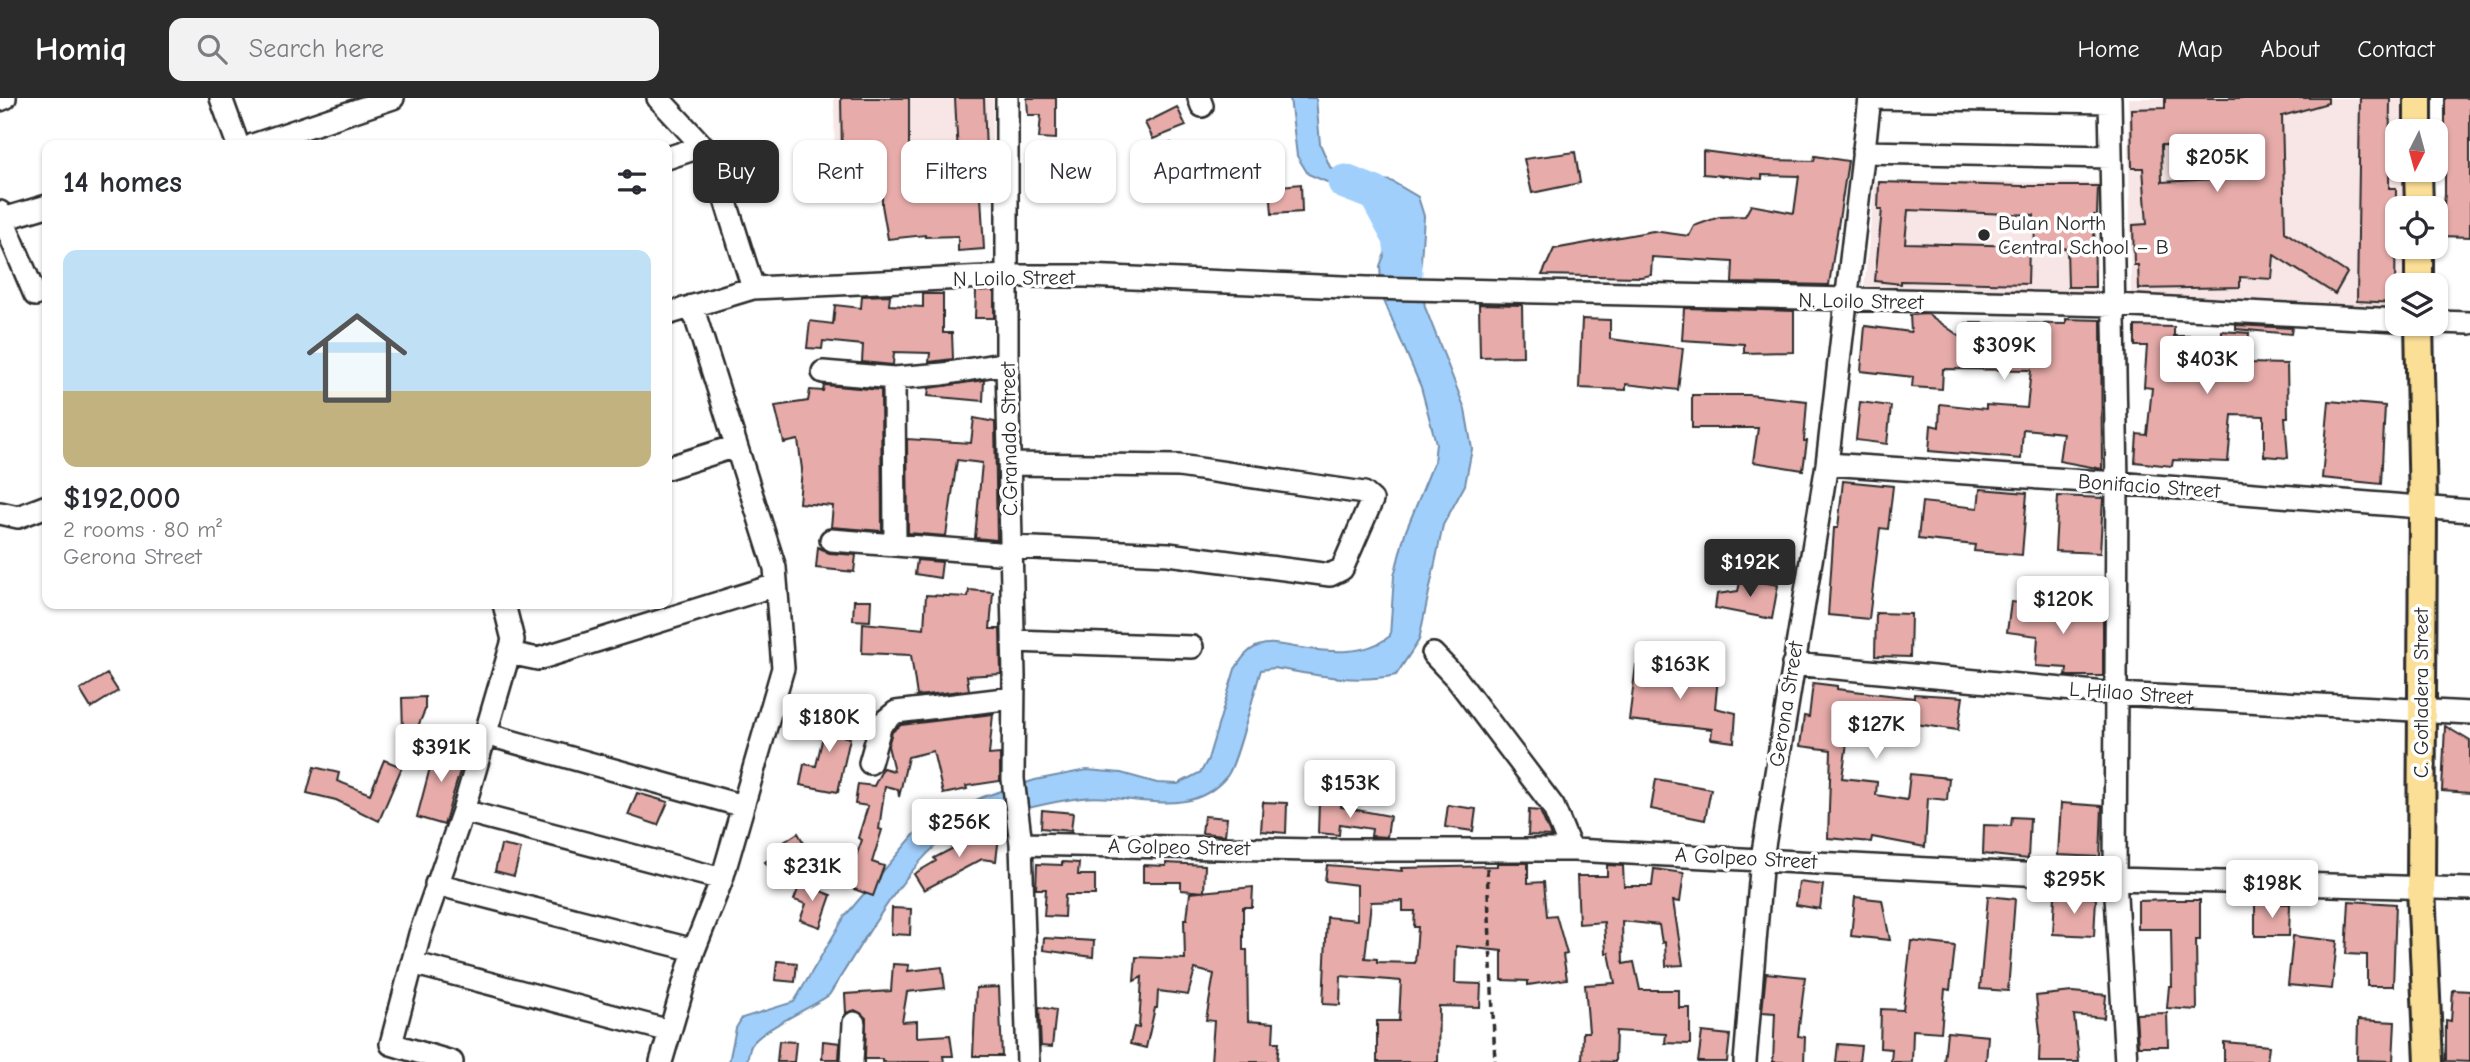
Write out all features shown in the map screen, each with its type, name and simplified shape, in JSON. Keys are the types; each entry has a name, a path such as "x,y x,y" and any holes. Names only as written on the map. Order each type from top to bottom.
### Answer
{"main road":[{"path":"2418,98 2418,119"},
{"name":"C. Gotladera Street","path":"2419,336 2423,508 2421,888 2429,1062"}],"street":[{"path":"221,98 236,140"},
{"path":"268,140 393,98"},
{"path":"658,98 697,140"},
{"name":"C.Granado Street","path":"1007,98 1007,363 1013,779 1021,844 1028,1062"},
{"path":"1870,98 2110,100 2117,483 2115,879 2126,1062"},
{"name":"Gerona Street","path":"1745,1062 1762,858 1827,464 1870,98"},
{"path":"672,156 693,149"},
{"path":"1863,152 2111,157"},
{"path":"726,203 753,288"},
{"path":"34,295 1,216 42,207"},
{"name":"N Loilo Street","path":"672,312 753,288 1007,276 1086,276 1366,288"},
{"name":"N. Loilo Street","path":"1366,288 2114,305 2385,319"},
{"path":"661,1062 694,950 722,878 783,668 775,568 692,306"},
{"path":"2448,322 2470,323"},
{"path":"823,372 894,378 943,374 1007,363"},
{"path":"894,378 895,545"},
{"path":"672,466 736,446"},
{"path":"831,540 1011,550 1168,554 1330,575 1342,569 1372,500 1364,493 1179,466 1009,464"},
{"name":"Bonifacio Street","path":"1827,464 2117,483 2470,511"},
{"path":"0,513 18,517 42,508"},
{"path":"509,653 538,659 776,585"},
{"path":"453,1062 391,1044 412,963 436,884 463,811 513,640 505,609"},
{"path":"1013,641 1192,647"},
{"path":"1433,654 1457,678 1546,796 1571,850"},
{"name":"L Hilao Street","path":"1793,664 2117,694 2470,713"},
{"path":"870,763 881,724 896,712 1013,698"},
{"path":"485,734 743,806"},
{"path":"463,811 722,878"},
{"name":"A Golpeo Street","path":"1021,844 1312,850 1571,850 1762,858 2115,879 2470,889"},
{"path":"436,884 694,950"},
{"path":"412,963 670,1031"},
{"path":"852,1062 854,1023"}],"path":[{"path":"1486,850 1494,1062"}],"shaded area":[{"path":"834,98 993,98 993,140 901,140 901,181 887,181 887,140 835,140"},
{"path":"2128,98 2405,98 2405,119 2385,119 2385,182 2406,182 2406,196 2385,196 2385,259 2406,259 2407,273 2385,273 2385,307 2131,295"},
{"name":"Bulan North Central School – B","path":"1875,181 2099,183 2096,293 1864,288"}],"water":[{"path":"1290,98 1316,98 1320,144 1330,167 1340,175 1391,181 1418,197 1424,216 1420,276 1425,307 1465,409 1472,449 1465,485 1443,525 1419,640 1396,675 1381,678 1350,679 1274,668 1261,670 1231,769 1212,790 1195,798 1159,802 1082,798 1035,806 954,832 920,862 903,883 829,995 764,1033 751,1046 747,1062 729,1062 736,1028 742,1018 794,1002 845,916 924,823 983,797 1035,780 1087,770 1121,773 1157,783 1178,784 1201,772 1208,759 1235,669 1251,650 1258,646 1274,644 1324,651 1359,650 1390,636 1394,576 1405,533 1434,462 1436,443 1421,387 1382,296 1380,266 1397,223 1395,211 1308,174 1297,156"}],"building":[{"path":"841,98 909,98 909,140 901,140 901,203 981,203 984,249 958,251 958,236 925,235 888,239 882,205 887,203 887,140 842,140"},
{"path":"955,98 984,98 986,140 957,140"},
{"path":"1027,98 1056,98 1056,139 1039,138 1041,115 1028,115"},
{"path":"2165,98 2328,98 2328,103 2282,116 2285,232 2347,273 2335,294 2274,255 2272,279 2240,277 2240,287 2139,289 2138,265 2134,265 2133,225 2147,224 2143,168 2132,168 2131,109 2165,108","holes":["2161,145 2230,146 2231,178 2162,182"]},
{"path":"2360,98 2390,98 2390,119 2385,119 2385,182 2389,182 2389,188 2396,188 2396,196 2385,196 2385,259 2395,259 2395,273 2385,273 2385,302 2357,301"},
{"path":"2445,98 2470,98 2470,237 2448,236 2448,196 2445,196 2445,182 2448,182 2448,119 2445,119"},
{"path":"1177,107 1186,126 1153,139 1145,123"},
{"path":"1703,151 1772,160 1814,161 1815,156 1848,161 1829,285 1732,283 1733,262 1652,257 1651,275 1641,277 1542,275 1554,249 1653,231 1689,236 1694,226 1719,217 1745,216 1751,205 1794,213 1799,176 1762,175 1762,179 1703,174"},
{"path":"1575,152 1580,183 1532,193 1524,159"},
{"name":"Bulan North Central School – B","path":"1879,182 2098,186 2097,215 2094,215 2095,287 2068,287 2067,248 2035,249 2034,215 1908,210 1905,243 2029,246 2028,284 1901,281 1901,284 1875,281 1882,209 1878,209"},
{"path":"1301,184 1302,212 1272,214 1271,203 1285,203 1285,186"},
{"path":"994,290 994,318 975,318 976,291"},
{"path":"923,294 943,294 943,333 952,333 953,359 929,362 930,353 894,352 893,365 862,362 863,345 823,341 822,349 807,348 810,321 833,324 835,305 861,308 862,296 890,295 889,305 923,307"},
{"path":"1479,304 1522,305 1523,356 1480,357"},
{"path":"1684,308 1794,311 1794,352 1744,353 1744,344 1682,340"},
{"path":"1928,314 1965,340 1966,323 2066,324 2066,319 2101,320 2102,469 2059,461 2063,433 2023,429 2021,459 1929,451 1931,425 1939,427 1940,404 1986,409 1986,405 2027,408 2031,370 1943,369 1942,389 1912,387 1913,377 1861,371 1865,326 1911,332 1910,315"},
{"path":"1582,319 1610,320 1610,339 1683,348 1678,390 1626,384 1626,390 1579,388"},
{"path":"2236,325 2292,328 2291,334 2236,329"},
{"path":"2135,326 2174,327 2174,336 2222,336 2222,331 2249,333 2247,363 2287,364 2288,417 2285,417 2288,458 2264,456 2264,416 2232,415 2228,462 2173,460 2172,466 2135,462 2137,434 2147,435 2152,388 2144,387 2147,346 2135,346"},
{"path":"984,380 983,401 928,396 929,388"},
{"path":"824,385 881,390 882,531 831,527 833,506 799,503 802,469 798,440 784,443 775,406 808,401 810,390 823,391"},
{"path":"1692,395 1749,395 1807,401 1804,441 1807,441 1803,470 1753,462 1758,428 1692,428"},
{"path":"2329,401 2385,406 2381,484 2322,478"},
{"path":"1860,402 1891,406 1887,444 1856,440"},
{"path":"974,418 995,422 997,540 975,538 982,463 957,460 946,536 908,533 907,439 971,443"},
{"path":"1843,481 1893,486 1888,529 1880,528 1869,619 1828,615 1834,528 1838,528"},
{"path":"1980,489 2027,493 2022,555 1974,551 1975,545 1918,539 1922,502 1978,508"},
{"path":"2058,496 2103,498 2100,553 2055,551"},
{"path":"818,547 829,553 856,555 854,572 816,568"},
{"path":"917,560 942,562 940,578 915,574"},
{"path":"1741,578 1778,585 1772,619 1715,608 1717,594 1738,591"},
{"path":"969,590 993,592 990,629 1000,629 1001,674 967,676 969,690 917,696 911,655 862,653 863,623 924,629 926,595 968,597"},
{"path":"854,600 871,600 870,621 853,620"},
{"path":"2011,602 2103,609 2103,676 2066,676 2067,668 2036,666 2038,636 2007,632"},
{"path":"1876,613 1911,614 1910,657 1875,656"},
{"path":"1636,665 1718,677 1715,708 1736,713 1734,742 1711,739 1712,729 1629,720"},
{"path":"107,674 118,691 91,708 80,690"},
{"path":"1813,683 1837,686 1837,689 1914,698 1914,694 1963,697 1958,730 1908,723 1907,736 1849,729 1842,778 1877,782 1876,795 1907,800 1910,774 1949,778 1947,800 1928,798 1925,847 1872,837 1871,842 1828,838 1831,750 1800,746 1804,716 1809,717"},
{"path":"425,697 425,710 416,731 403,731 402,698"},
{"path":"822,708 846,712 842,736 850,738 838,792 800,785 804,764 816,766 825,728 818,727"},
{"path":"993,714 989,755 1000,754 1000,781 966,786 967,789 943,794 933,751 908,757 899,797 898,789 885,786 879,829 882,830 872,862 884,866 873,896 845,886 862,840 858,838 868,806 855,804 858,784 874,786 883,768 894,771 888,746 892,732 901,725"},
{"path":"2445,726 2470,741 2470,793 2442,791"},
{"path":"436,745 466,751 444,825 417,817"},
{"path":"384,760 402,767 379,821 336,800 307,793 314,767 339,773 337,781 370,794"},
{"path":"1656,779 1711,789 1705,820 1651,809"},
{"path":"637,793 668,802 658,825 628,815"},
{"path":"1263,802 1287,803 1286,833 1261,831"},
{"path":"1319,802 1341,803 1341,807 1390,816 1387,837 1371,836 1372,829 1340,824 1339,835 1318,833"},
{"path":"2061,803 2102,806 2100,857 2058,855"},
{"path":"1448,805 1476,809 1473,831 1445,827"},
{"path":"1042,810 1073,813 1071,831 1041,828"},
{"path":"1529,810 1540,811 1551,836 1528,835"},
{"path":"1204,816 1227,818 1225,835 1202,833"},
{"path":"2012,817 2030,818 2028,859 1983,854 1984,825 2011,826"},
{"path":"798,833 809,852 793,862 799,871 780,883 765,862 787,847 784,842"},
{"path":"980,834 999,836 996,861 982,859 924,890 914,874 936,861 934,858"},
{"path":"501,845 521,849 514,876 495,871"},
{"path":"1062,862 1079,863 1078,875 1095,875 1095,895 1065,895 1064,917 1044,916 1046,889 1036,889 1037,864 1062,865"},
{"path":"1166,863 1205,865 1204,892 1181,890 1181,882 1143,882 1143,865 1166,866"},
{"path":"1497,863 1528,863 1528,883 1544,882 1547,916 1556,915 1567,954 1563,955 1567,979 1528,985 1528,981 1502,980 1502,951 1456,946 1455,983 1481,984 1480,1007 1439,1006 1438,1062 1377,1062 1377,1021 1399,1021 1401,981 1341,976 1340,1005 1323,1004 1327,917 1357,920 1357,885 1325,881 1327,865 1402,871 1401,868 1497,866","holes":["1403,901 1403,911 1415,911 1414,927 1418,927 1415,963 1377,962 1377,959 1365,958 1371,902"]},
{"path":"1607,865 1623,866 1624,886 1652,886 1654,869 1684,873 1680,902 1673,901 1683,965 1666,966 1665,942 1662,943 1659,925 1622,921 1623,964 1634,962 1640,990 1679,990 1679,1008 1690,1008 1690,1044 1665,1043 1666,1034 1616,1031 1615,1062 1582,1061 1583,1032 1589,1032 1585,985 1615,983 1609,953 1606,953 1604,922 1579,924 1577,876 1607,876"},
{"path":"803,876 810,887 831,895 820,927 800,920 806,904 794,900"},
{"path":"1799,882 1823,885 1820,909 1796,905"},
{"path":"1253,887 1252,907 1243,907 1243,950 1247,950 1248,1021 1274,1023 1273,1042 1279,1042 1277,1062 1211,1062 1214,1021 1206,1020 1214,974 1195,969 1188,995 1158,991 1157,1008 1146,1048 1130,1044 1134,1027 1139,1028 1142,977 1134,981 1136,957 1185,959 1184,919 1187,919 1190,893"},
{"path":"1988,896 2015,899 2008,991 1980,989"},
{"path":"2055,896 2096,898 2094,936 2053,934"},
{"path":"1855,897 1882,900 1890,940 1851,936"},
{"path":"2200,900 2200,940 2196,940 2197,1010 2167,1008 2169,986 2172,986 2171,929 2138,929 2138,901"},
{"path":"2349,901 2396,904 2393,986 2367,986 2367,955 2346,954"},
{"path":"2255,903 2290,904 2289,936 2255,936"},
{"path":"892,908 911,909 910,935 891,934"},
{"path":"2293,936 2337,941 2332,989 2288,985"},
{"path":"1044,938 1094,941 1093,957 1043,950"},
{"path":"1911,941 1955,946 1950,990 1945,989 1941,1032 1913,1030 1912,1062 1891,1062 1892,1049 1880,1048 1881,1009 1903,1010"},
{"path":"777,961 797,963 795,982 775,980"},
{"path":"893,964 909,965 908,971 942,967 945,988 907,992 902,1022 917,1021 917,1037 950,1035 953,1056 943,1056 944,1062 882,1062 882,1059 865,1059 866,1018 855,1010 846,1013 845,994 891,991"},
{"path":"1766,973 1805,977 1798,1036 1805,1037 1804,1062 1773,1062 1775,1013 1762,1012"},
{"path":"999,987 1002,1056 973,1056 976,988"},
{"path":"2453,990 2470,991 2470,1062 2446,1061 2446,1020 2451,1021"},
{"path":"2072,992 2106,995 2104,1018 2074,1015 2079,1062 2039,1062 2040,1033 2036,996"},
{"path":"1039,1007 1056,1010 1052,1047 1041,1046"},
{"path":"2167,1013 2168,1046 2138,1046 2136,1014"},
{"path":"2358,1020 2395,1022 2393,1061 2357,1060"},
{"path":"1702,1032 1730,1035 1727,1062 1698,1062"},
{"path":"1947,1032 1988,1036 1986,1062 1944,1062"},
{"path":"779,1041 796,1042 794,1062 777,1062"},
{"path":"823,1041 840,1043 839,1059 822,1059"},
{"path":"2224,1042 2269,1046 2267,1062 2224,1062"},
{"path":"1838,1044 1861,1046 1859,1062 1836,1062"}],"waterway":[{"path":"1345,182 1376,194 1400,238 1405,273"}],"place":[{"name":"Bulan North Central School – B","path":"1984,235"}]}
